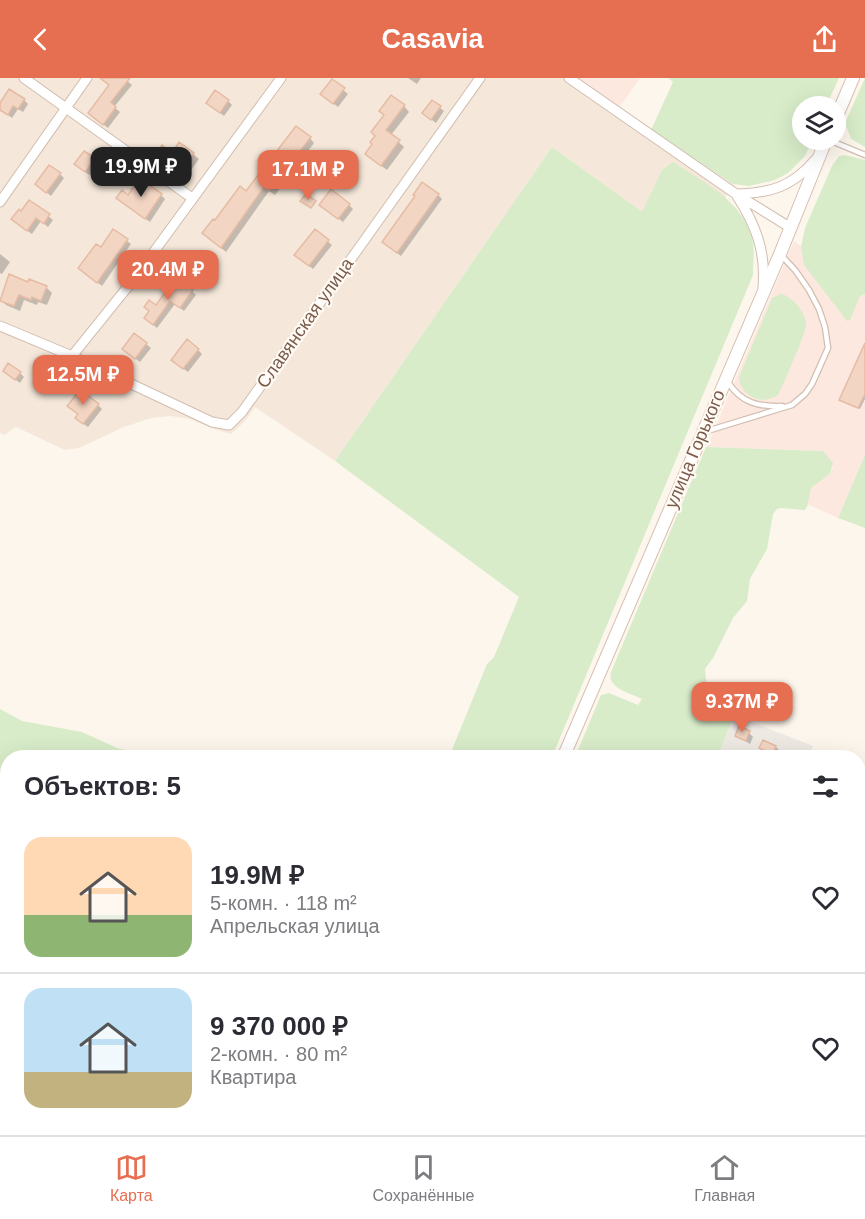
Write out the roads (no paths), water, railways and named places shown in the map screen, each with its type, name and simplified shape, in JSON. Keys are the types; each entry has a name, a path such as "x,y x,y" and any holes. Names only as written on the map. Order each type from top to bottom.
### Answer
{"main road":[{"path":"845,96 852,78"},
{"name":"улица Горького","path":"566,750 725,377 780,254 822,150"}],"street":[{"path":"24,78 192,198"},
{"path":"0,202 87,78"},
{"path":"0,326 72,356 134,279 281,78"},
{"name":"Славянская улица","path":"72,356 212,422 224,426 234,422 480,78"},
{"path":"569,78 736,194 791,228"},
{"path":"736,194 766,192 788,184 806,171 820,155"},
{"path":"736,194 762,246 763,291"}],"lane":[{"path":"846,148 865,155"},
{"path":"702,432 792,405 805,394 812,384 828,348 819,309 795,270 780,254"},
{"path":"725,377 732,388 748,402 770,407 792,405"}]}
